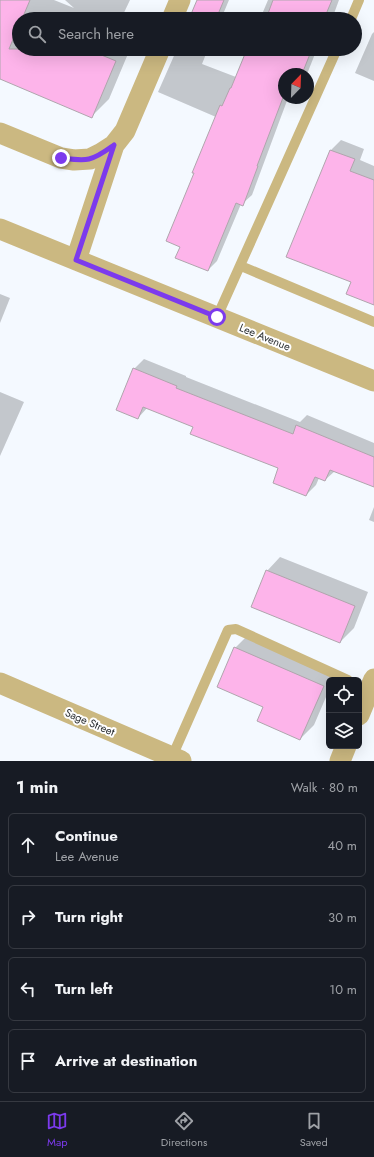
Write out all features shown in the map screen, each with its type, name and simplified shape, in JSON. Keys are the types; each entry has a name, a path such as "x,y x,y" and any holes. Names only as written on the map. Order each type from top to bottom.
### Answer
{"street":[{"path":"175,12 180,0"},
{"path":"0,133 61,158 90,159 114,145 125,131 157,56"},
{"path":"76,260 114,145"},
{"name":"Lee Avenue","path":"0,229 374,381"},
{"name":"Sage Street","path":"0,683 176,759"},
{"path":"360,713 368,685"},
{"path":"340,761 345,749"}],"lane":[{"path":"354,12 359,0"},
{"path":"217,317 334,56"},
{"path":"241,266 374,322"},
{"path":"176,759 228,630 236,629 341,677"}],"building":[{"path":"0,0 30,0 25,12 12,12 12,42 9,49 12,49 12,56 104,56 116,61 92,118 0,79"},
{"path":"197,0 224,0 219,12 192,12"},
{"path":"273,0 332,0 327,12 269,12"},
{"path":"244,56 309,56 304,68 278,68 278,104 281,104 243,206 236,203 208,271 175,258 180,247 166,241 220,105 222,106"},
{"path":"330,150 355,159 350,171 374,180 374,305 346,294 351,282 286,257"},
{"path":"133,368 177,386 176,388 293,434 296,425 374,457 374,487 330,470 325,481 315,477 306,496 273,483 278,468 190,434 193,427 143,407 138,419 116,410"},
{"path":"266,570 355,606 340,643 251,607"},
{"path":"234,647 324,686 300,740 257,721 263,707 217,687"}],"route":[{"path":"61,158 74,160 90,159 114,145 76,260 217,317"}]}
